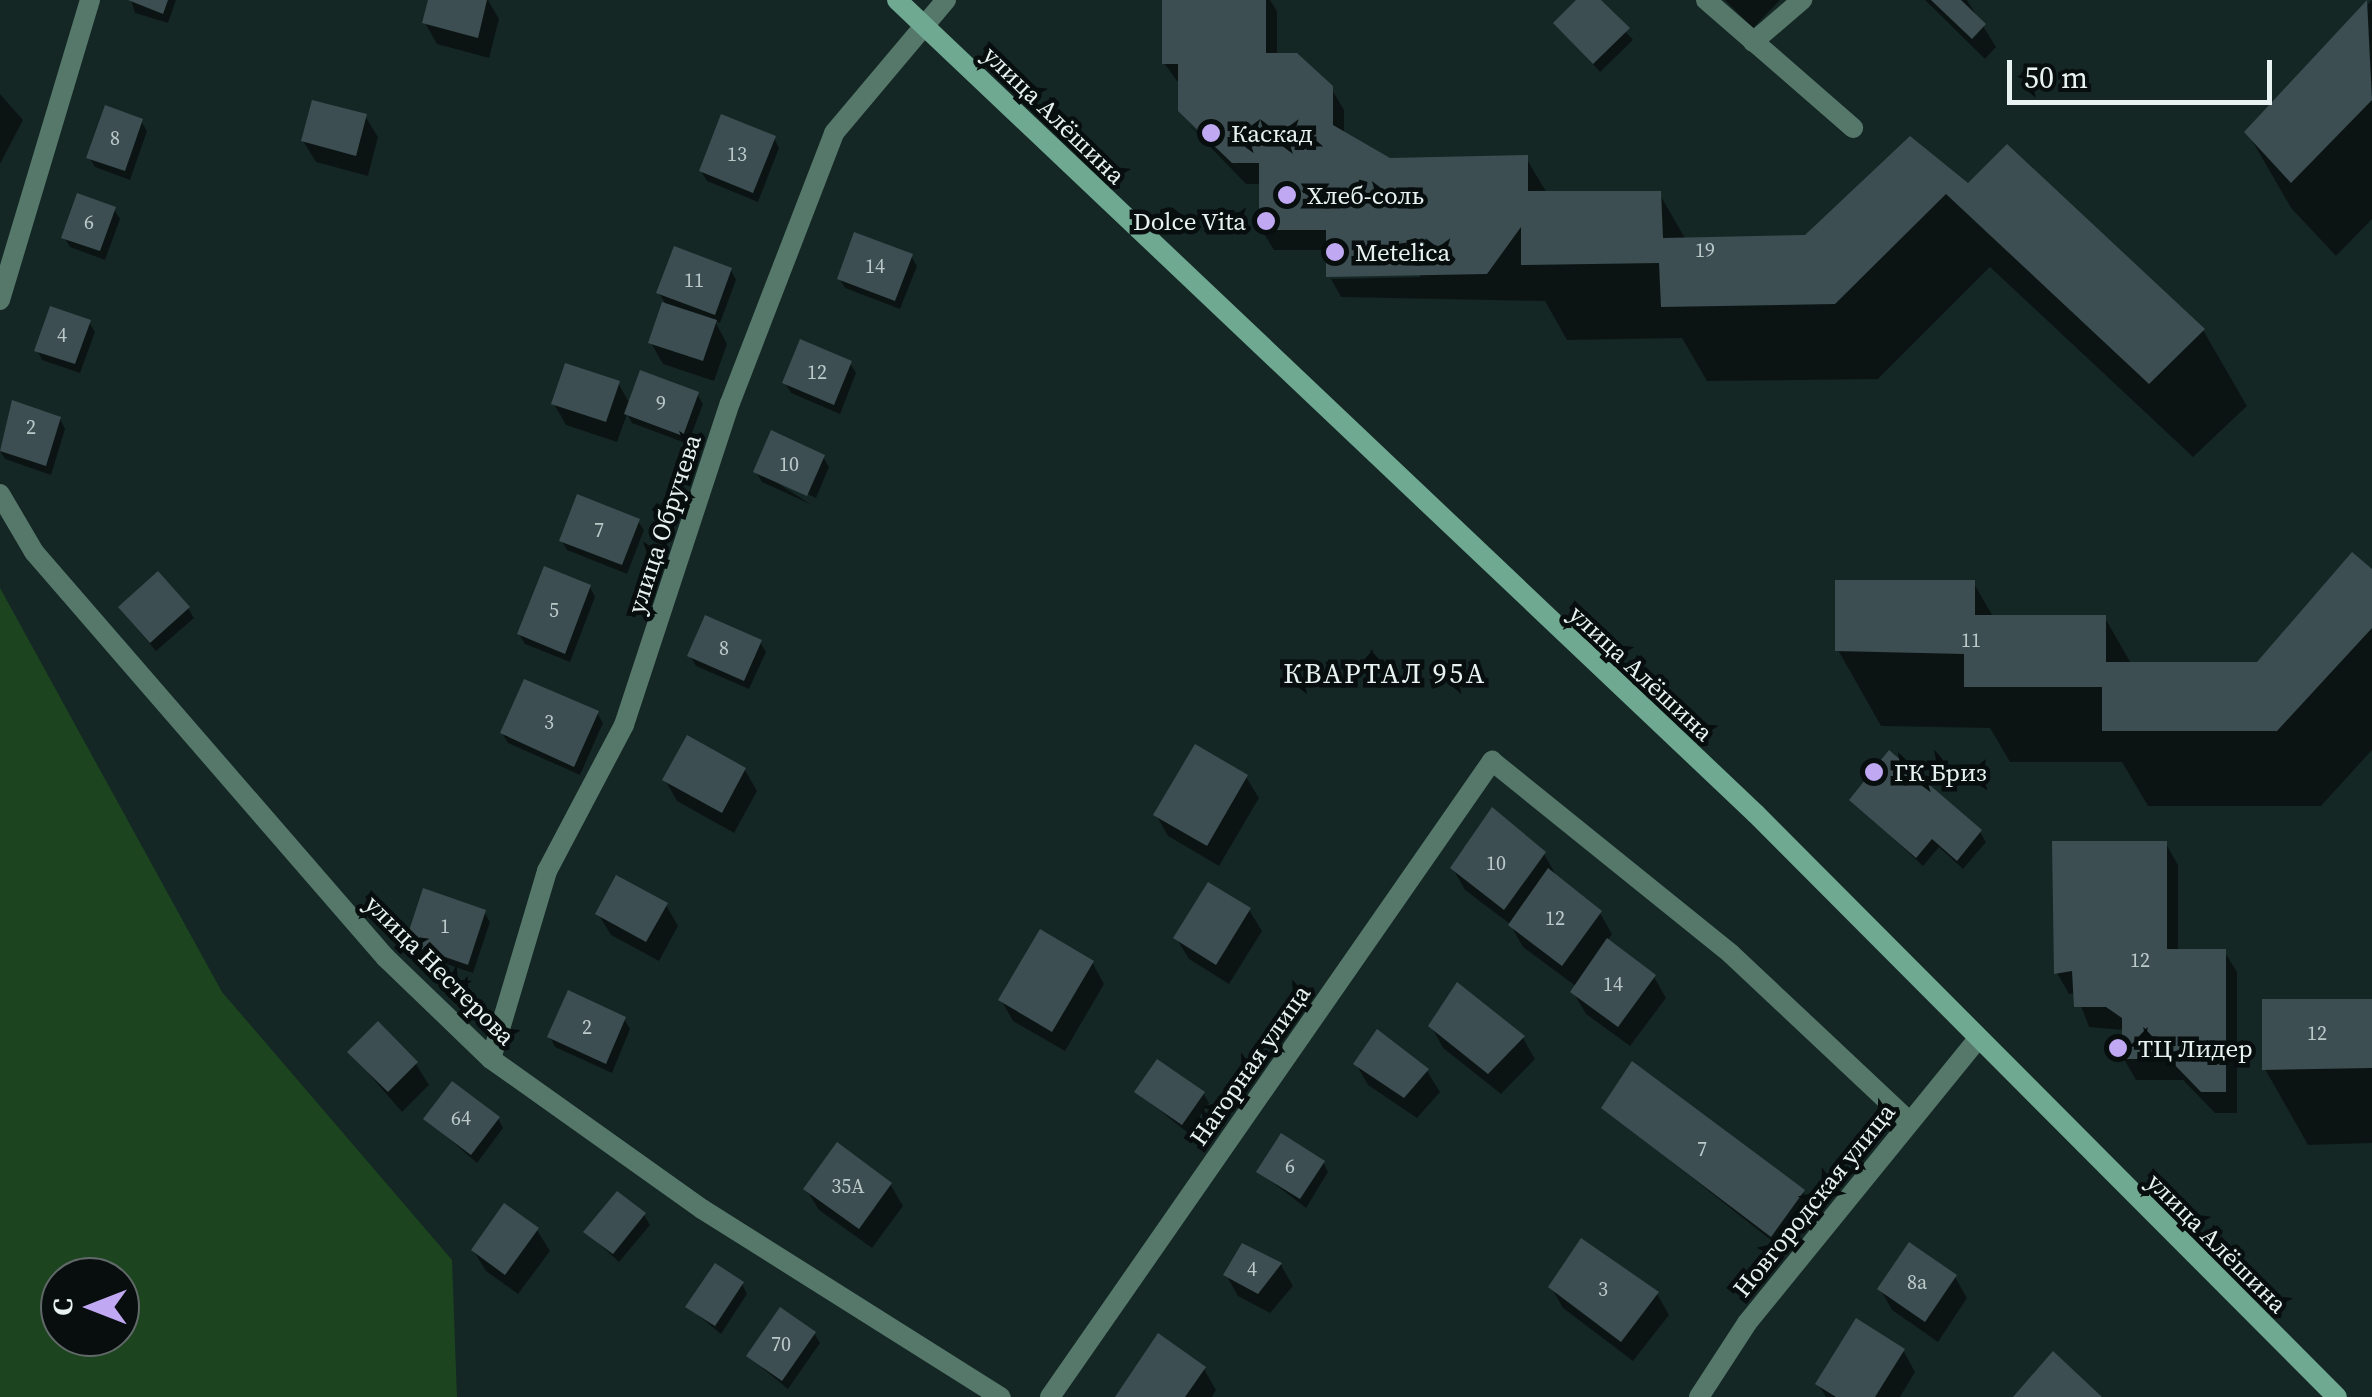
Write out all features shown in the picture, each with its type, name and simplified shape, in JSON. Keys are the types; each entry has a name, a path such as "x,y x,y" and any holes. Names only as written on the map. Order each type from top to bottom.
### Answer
{"street":[{"path":"0,300 90,0"},
{"name":"улица Алёшина","path":"897,0 1756,814 2337,1397"},
{"name":"улица Обручева","path":"491,1059 547,872 624,725 730,403 834,133 920,23 946,0"},
{"path":"1706,0 1853,128"},
{"path":"1753,42 1802,0"},
{"name":"улица Нестерова","path":"0,494 34,552 385,957 491,1059 702,1209 1001,1397"},
{"name":"Нагорная улица","path":"1050,1397 1492,761 1731,954 1910,1122"},
{"name":"Новгородская улица","path":"1699,1397 1747,1323 1977,1040"}],"green space":[{"path":"0,588 222,992 452,1260 457,1397 0,1397"}],"building":[{"path":"128,0 168,0 163,14"},
{"path":"428,0 487,0 478,38 422,23"},
{"path":"1162,0 1266,0 1266,53 1297,53 1333,86 1333,125 1390,158 1528,155 1528,191 1661,191 1663,238 1805,235 1910,136 1968,183 2007,144 2205,329 2149,384 1946,194 1835,304 1661,307 1659,263 1521,265 1521,227 1487,274 1326,277 1326,230 1259,230 1259,163 1232,163 1178,111 1178,64 1162,64"},
{"path":"1576,0 1601,0 1630,28 1593,64 1553,23"},
{"path":"1931,0 1961,0 1986,24 1972,39"},
{"path":"2367,0 2372,100 2291,183 2244,132"},
{"path":"312,100 367,114 356,156 301,141"},
{"path":"105,105 143,119 125,171 86,158"},
{"path":"721,114 776,136 753,193 699,171"},
{"path":"77,193 116,207 100,251 61,238"},
{"path":"854,232 913,254 895,301 837,279"},
{"path":"674,246 732,268 715,315 656,293"},
{"path":"662,302 717,320 703,361 648,343"},
{"path":"50,306 91,320 75,364 34,351"},
{"path":"800,339 852,361 834,405 782,383"},
{"path":"565,363 620,381 606,422 551,404"},
{"path":"640,370 699,392 683,436 624,414"},
{"path":"12,400 61,417 46,466 0,451"},
{"path":"771,430 825,455 807,496 753,472"},
{"path":"577,494 640,519 622,565 559,541"},
{"path":"2352,552 2372,569 2372,628 2277,731 2102,731 2102,687 1964,687 1964,654 1835,651 1835,580 1975,580 1975,615 2106,615 2106,662 2257,662"},
{"path":"544,566 591,585 565,654 517,634"},
{"path":"158,571 190,607 150,643 118,607"},
{"path":"705,615 762,640 744,681 687,656"},
{"path":"524,679 599,711 574,767 500,733"},
{"path":"687,735 746,768 722,813 662,780"},
{"path":"1195,744 1248,775 1207,846 1153,815"},
{"path":"1889,750 1982,830 1957,861 1932,839 1916,858 1849,800"},
{"path":"1492,807 1546,852 1504,910 1450,868"},
{"path":"2052,841 2167,841 2167,949 2226,949 2226,1092 2201,1092 2169,1059 2122,1059 2122,1018 2106,1007 2074,1007 2072,971 2054,974"},
{"path":"1548,868 1602,911 1562,966 1508,925"},
{"path":"616,875 668,903 646,942 595,914"},
{"path":"1208,882 1251,908 1216,965 1173,938"},
{"path":"423,888 486,910 468,965 405,943"},
{"path":"1040,929 1094,961 1052,1032 998,1000"},
{"path":"1607,938 1656,975 1618,1027 1570,992"},
{"path":"1457,982 1525,1036 1488,1074 1428,1026"},
{"path":"568,990 626,1017 606,1064 547,1037"},
{"path":"2262,999 2372,999 2372,1068 2262,1070"},
{"path":"378,1021 418,1062 388,1092 347,1052"},
{"path":"1377,1029 1429,1069 1404,1098 1353,1064"},
{"path":"1157,1059 1205,1092 1182,1125 1134,1092"},
{"path":"1632,1061 1805,1190 1771,1237 1601,1108"},
{"path":"452,1081 500,1117 471,1155 423,1119"},
{"path":"1281,1133 1325,1161 1300,1199 1256,1172"},
{"path":"837,1142 892,1183 859,1229 803,1189"},
{"path":"617,1191 646,1213 613,1254 583,1232"},
{"path":"504,1203 539,1228 505,1275 471,1250"},
{"path":"1581,1238 1659,1292 1621,1342 1548,1287"},
{"path":"1909,1242 1957,1275 1925,1322 1877,1289"},
{"path":"1242,1243 1282,1263 1258,1294 1223,1275"},
{"path":"715,1263 744,1282 715,1326 685,1307"},
{"path":"780,1307 816,1332 782,1381 746,1356"},
{"path":"1856,1318 1905,1349 1875,1397 1836,1397 1815,1384"},
{"path":"1158,1333 1206,1367 1185,1397 1115,1397"},
{"path":"2053,1351 2102,1397 2013,1397"}],"place":[{"name":"Каскад","path":"1211,133"},
{"name":"Хлеб-соль","path":"1287,195"},
{"name":"Dolce Vita","path":"1266,221"},
{"name":"Metelica","path":"1335,252"},
{"name":"ГК Бриз","path":"1874,772"},
{"name":"ТЦ Лидер","path":"2118,1048"}],"district":[{"name":"КВАРТАЛ 95А","path":"1385,673"}]}
